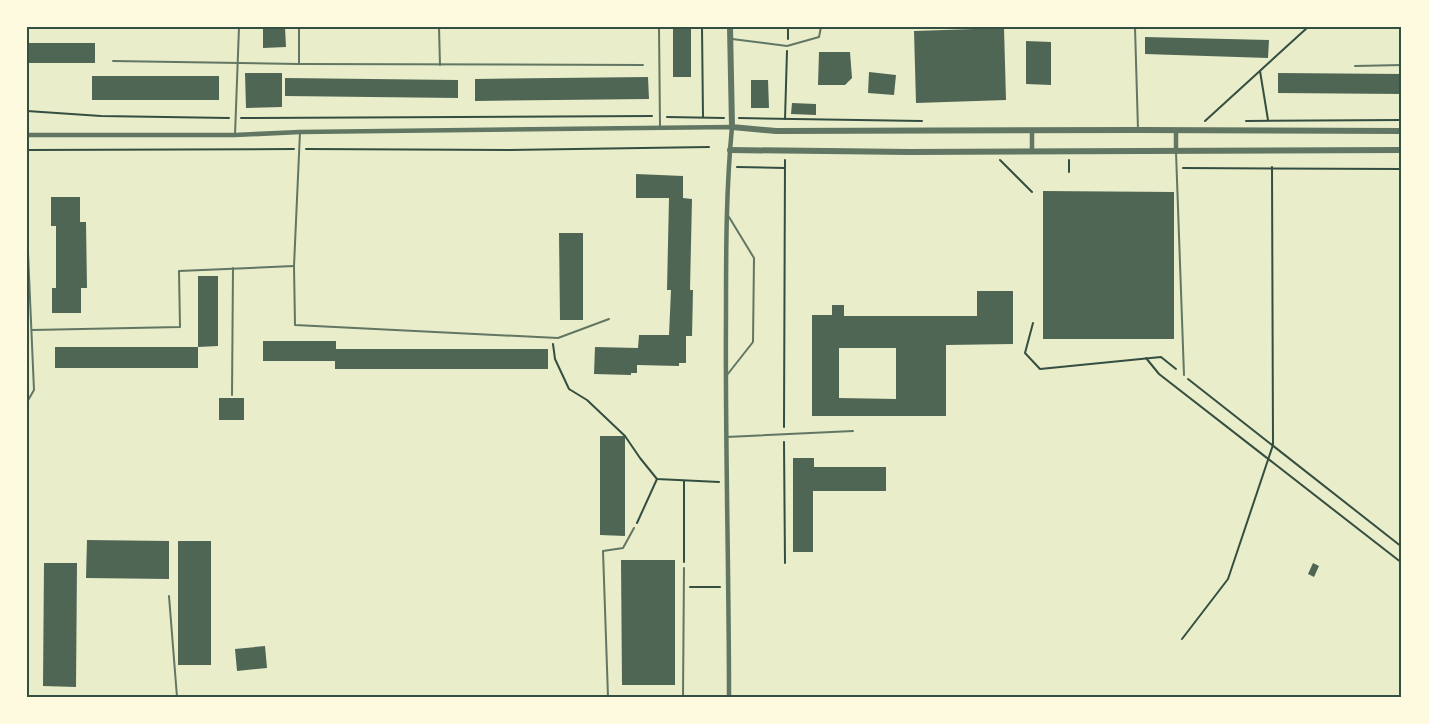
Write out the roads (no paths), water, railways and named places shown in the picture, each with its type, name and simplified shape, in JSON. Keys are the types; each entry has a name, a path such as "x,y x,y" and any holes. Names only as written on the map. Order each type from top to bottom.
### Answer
{"street":[{"path":"729,697 725,377 726,213 732,127 730,27"},
{"path":"27,135 236,135 300,132 732,127 776,131 1402,131"},
{"path":"1032,130 1032,152"},
{"path":"1176,130 1176,152"},
{"path":"730,150 992,152 1402,150"}],"lane":[{"path":"236,135 239,27"},
{"path":"299,27 299,64"},
{"path":"439,27 440,65"},
{"path":"659,27 660,128"},
{"path":"730,39 788,46 819,37 821,27"},
{"path":"1135,27 1138,130"},
{"path":"27,28 92,28"},
{"path":"113,61 643,65"},
{"path":"1355,66 1402,65"},
{"path":"300,132 294,266 295,325 558,338 609,319"},
{"path":"1176,152 1182,374"},
{"path":"725,377 753,342 754,258 726,213"},
{"path":"27,230 34,390 27,402"},
{"path":"32,330 180,327 179,271 294,266"},
{"path":"232,395 233,268"},
{"path":"726,437 853,431"},
{"path":"608,697 603,551 623,548 634,528"},
{"path":"27,537 27,544"},
{"path":"683,697 684,568"},
{"path":"169,596 177,697"}]}
